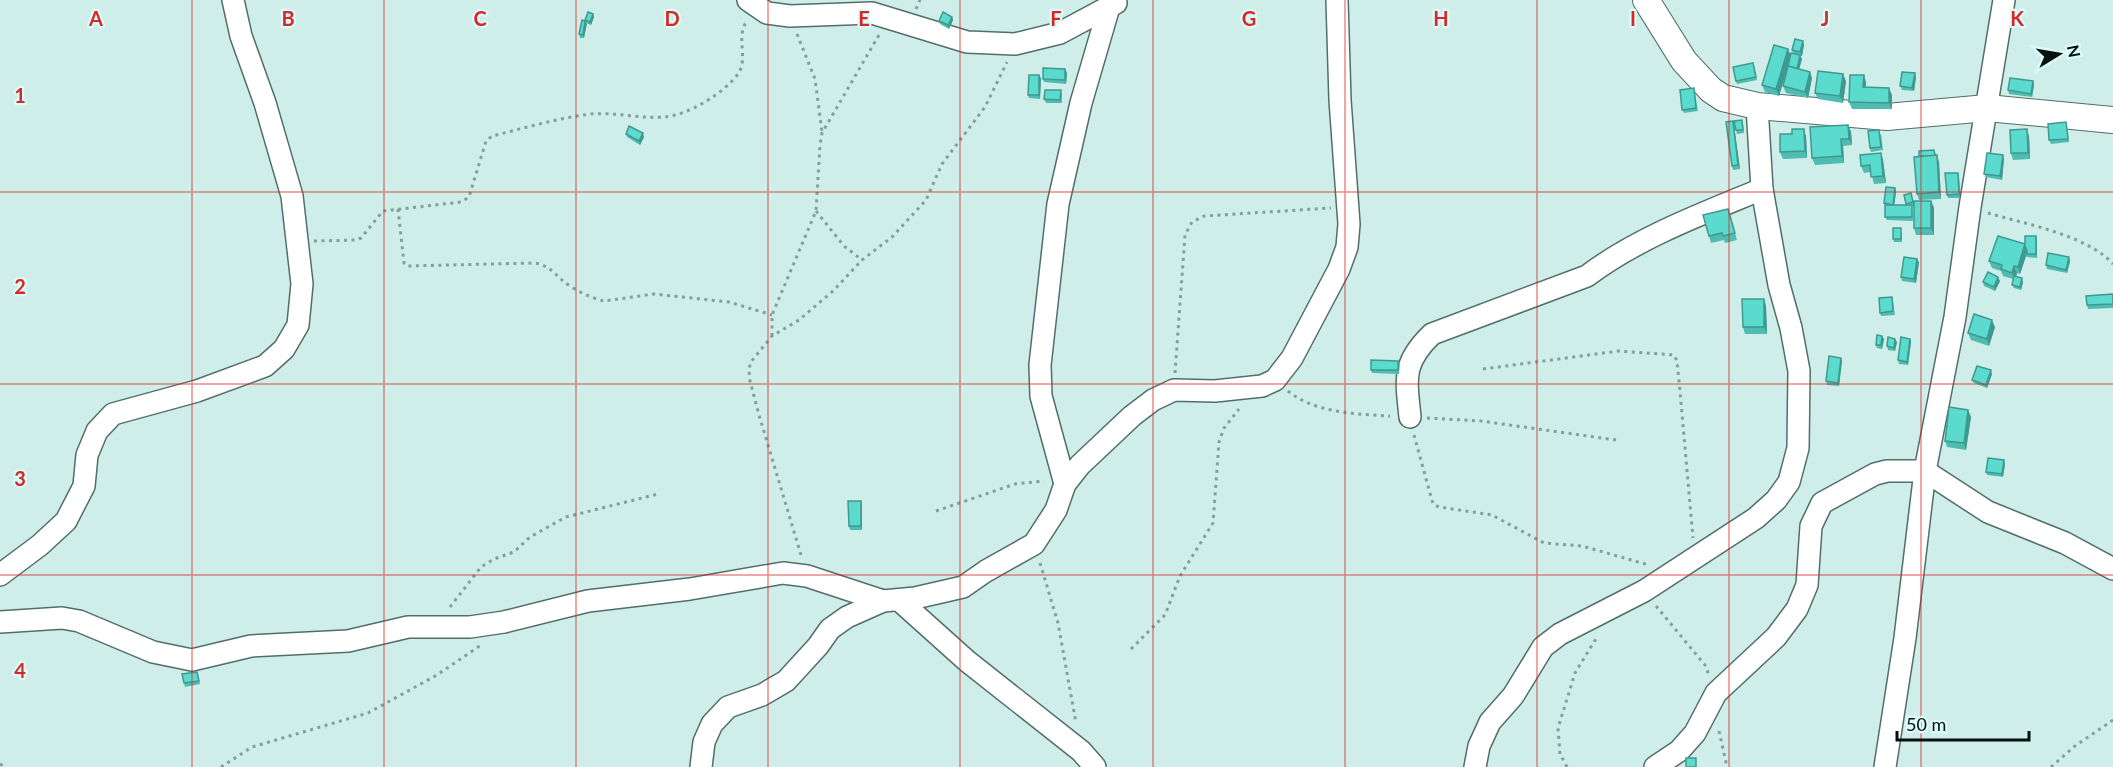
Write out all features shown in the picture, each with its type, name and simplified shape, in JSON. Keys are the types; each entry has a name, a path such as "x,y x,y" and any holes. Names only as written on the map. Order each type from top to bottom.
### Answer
{"street":[{"path":"0,575 40,545 66,521 84,486 87,455 93,439 97,431 113,414 197,391 265,366 284,349 298,325 302,284 292,196 265,103 241,36 233,0"},
{"path":"701,767 704,741 712,724 728,707 762,694 786,681 818,646 830,629 847,617 891,601 963,587 1034,544 1056,510 1064,481 1132,416 1154,400 1174,390 1215,391 1268,383 1292,358 1339,269 1347,247 1349,224 1340,100 1337,0"},
{"path":"1646,0 1684,61 1711,90 1723,98 1757,106 1887,117 1987,108 2113,120"},
{"path":"1885,767 1905,639 1925,471 1955,317 1970,207 2004,0"},
{"path":"753,4 767,13 790,16 848,12 872,13 967,42 1015,44 1060,33 1115,3"},
{"path":"1064,481 1041,396 1040,365 1058,204 1081,103 1115,3"},
{"path":"1475,767 1479,746 1490,722 1513,696 1543,647 1560,634 1644,591 1756,518 1776,500 1789,482 1798,448 1799,371 1791,328 1779,285 1762,189 1757,106"},
{"path":"1410,417 1406,377 1418,349 1432,334 1587,276 1606,262 1639,244 1706,212 1762,189"},
{"path":"1655,767 1679,751 1695,733 1714,697 1776,637 1797,609 1807,585 1811,526 1822,503 1875,474 1887,471 1925,471 1988,512 2065,543 2113,568"},
{"path":"0,622 62,618 79,621 153,652 192,660 251,646 348,641 408,627 470,627 504,622 588,601 690,589 783,573 807,576 891,601 1088,759"}],"path":[{"path":"297,242 356,240 361,238 380,213 398,208 461,202 469,197 486,141 492,136 572,117 604,113 666,117 711,99 728,86 740,72 742,66 741,36 753,4"},
{"path":"772,336 772,315 816,211 822,133 815,79 790,16"},
{"path":"822,133 888,17"},
{"path":"807,576 749,377 750,363 772,336 799,320 833,291 862,260 892,237 927,200 942,164 985,108 1015,44"},
{"path":"1174,390 1185,235 1192,222 1204,216 1347,207"},
{"path":"1970,207 2075,240 2106,256 2113,264"},
{"path":"398,208 404,263 407,266 545,264 568,285 604,301 654,294 729,302 772,315"},
{"path":"816,211 844,246 862,260"},
{"path":"1483,369 1619,351 1674,356 1677,361 1680,391 1694,558"},
{"path":"1131,649 1165,615 1180,576 1213,523 1219,442 1224,428 1234,414 1268,383 1302,402 1353,414 1481,421 1616,440"},
{"path":"1410,417 1433,504 1439,507 1492,515 1544,543 1582,546 1674,572"},
{"path":"936,511 1015,484 1064,481"},
{"path":"448,609 481,567 494,559 514,552 530,537 566,517 658,494"},
{"path":"1034,544 1058,623 1088,759"},
{"path":"1644,591 1705,665 1714,697 1727,767"},
{"path":"221,767 252,747 368,713 437,675 477,648 504,622"},
{"path":"1567,767 1560,754 1558,728 1575,673 1599,634"},
{"path":"2050,767 2075,746 2113,720"},
{"path":"0,764 5,767"}],"building":[{"path":"588,12 593,14 590,22 585,20"},
{"path":"943,12 952,17 948,25 939,21"},
{"path":"582,20 585,21 583,35 579,34"},
{"path":"1795,39 1803,41 1800,52 1792,50"},
{"path":"1774,45 1788,49 1776,89 1762,85"},
{"path":"1791,53 1800,55 1797,69 1788,66"},
{"path":"1753,63 1756,77 1736,81 1733,67"},
{"path":"1788,66 1810,72 1805,92 1783,86"},
{"path":"1043,68 1065,69 1065,80 1043,79"},
{"path":"1818,71 1843,74 1840,96 1815,93"},
{"path":"1902,72 1915,73 1912,88 1900,86"},
{"path":"1029,75 1039,75 1039,95 1028,95"},
{"path":"1850,75 1864,75 1863,87 1889,88 1889,103 1849,102"},
{"path":"2010,78 2033,81 2031,94 2008,90"},
{"path":"1694,88 1696,108 1682,110 1680,90"},
{"path":"1045,90 1061,90 1060,100 1044,99"},
{"path":"1742,120 1743,130 1736,130 1734,121"},
{"path":"1733,121 1738,165 1732,166 1726,122"},
{"path":"2066,122 2068,139 2049,140 2048,124"},
{"path":"1848,125 1849,139 1841,139 1842,156 1812,158 1810,127"},
{"path":"629,126 643,133 639,141 626,134"},
{"path":"1792,129 1804,129 1805,151 1780,152 1780,134 1792,134"},
{"path":"2027,129 2028,153 2011,153 2010,130"},
{"path":"1879,130 1881,147 1870,148 1868,131"},
{"path":"1934,150 1935,156 1919,156 1919,151"},
{"path":"1881,153 1883,176 1871,177 1870,165 1861,166 1860,155"},
{"path":"1987,153 2003,155 2000,176 1984,174"},
{"path":"1937,155 1939,192 1917,194 1914,157"},
{"path":"1945,173 1958,173 1959,194 1947,195"},
{"path":"1886,187 1895,188 1893,205 1884,203"},
{"path":"1911,193 1913,202 1906,204 1904,195"},
{"path":"1914,201 1931,201 1931,228 1914,228"},
{"path":"1885,205 1912,205 1912,217 1885,217"},
{"path":"1728,209 1735,233 1709,236 1703,215"},
{"path":"1893,228 1901,228 1901,239 1893,239"},
{"path":"1998,236 2025,244 2018,267 2014,266 2012,273 2001,269 2002,265 1989,261"},
{"path":"2025,236 2036,236 2036,254 2027,254"},
{"path":"2048,253 2069,257 2066,270 2046,265"},
{"path":"1904,257 1917,259 1914,279 1901,277"},
{"path":"1988,272 1998,277 1994,287 1983,282"},
{"path":"2014,276 2022,278 2020,287 2012,285"},
{"path":"2113,294 2113,304 2087,305 2086,296"},
{"path":"1892,297 1893,311 1880,313 1879,298"},
{"path":"1742,299 1764,299 1764,327 1743,327"},
{"path":"1974,314 1992,320 1987,339 1968,333"},
{"path":"1877,335 1882,336 1881,345 1876,345"},
{"path":"1888,337 1895,339 1894,348 1887,346"},
{"path":"1901,337 1910,339 1907,362 1898,360"},
{"path":"1829,356 1841,358 1838,383 1826,381"},
{"path":"1371,360 1398,361 1398,370 1371,370"},
{"path":"1977,366 1991,370 1986,385 1972,380"},
{"path":"1949,407 1968,410 1964,443 1945,441"},
{"path":"1988,458 2004,460 2002,474 1986,472"},
{"path":"848,501 861,501 861,526 849,526"},
{"path":"197,672 199,681 184,683 182,674"},
{"path":"1686,758 1696,758 1696,767 1686,767"}]}
